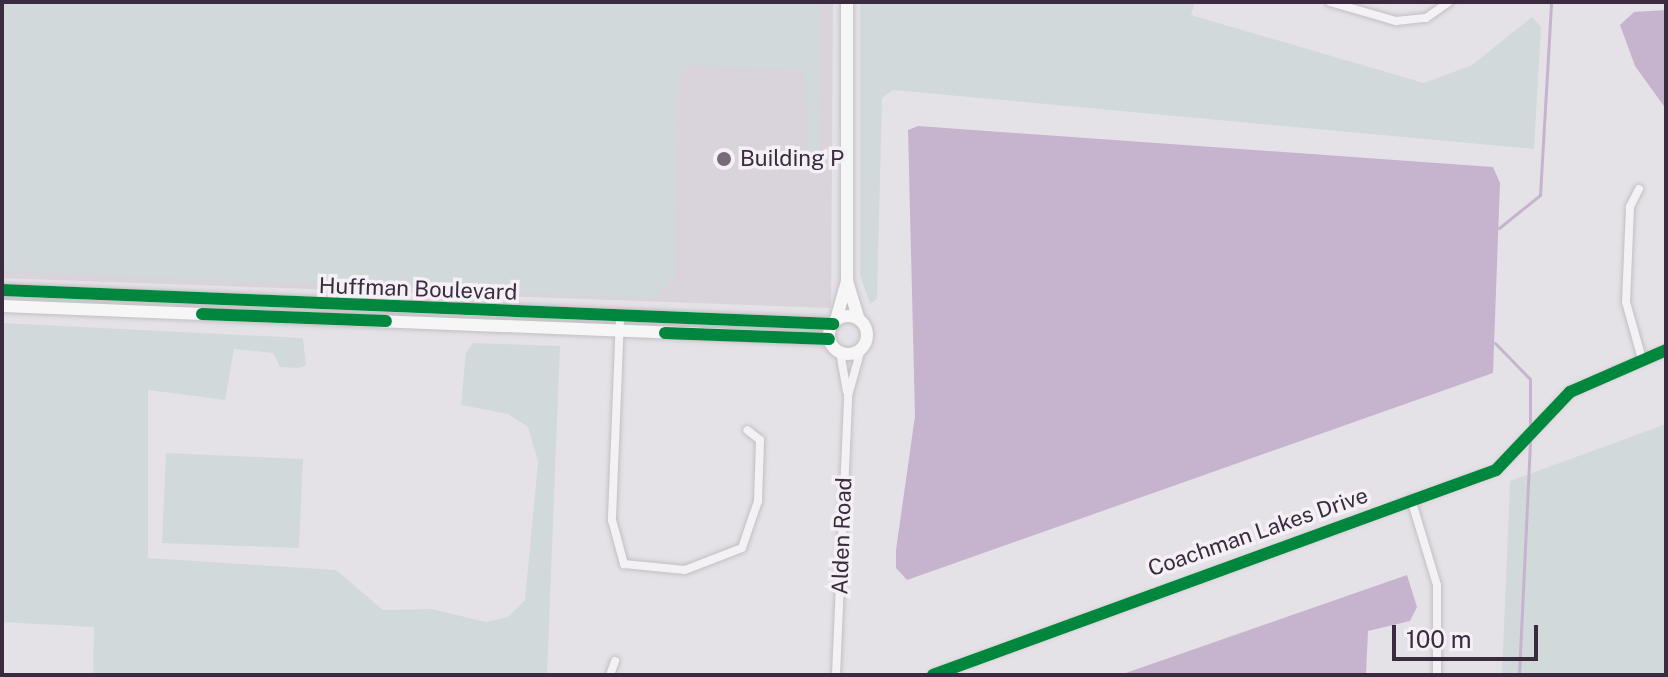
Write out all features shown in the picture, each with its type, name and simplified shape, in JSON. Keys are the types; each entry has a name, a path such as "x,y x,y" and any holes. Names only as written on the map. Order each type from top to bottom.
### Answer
{"street":[{"path":"847,2 847,281 858,318 868,336 861,349 840,352 829,339 847,281"},
{"path":"1330,2 1396,21 1446,5"},
{"path":"1639,189 1630,207 1626,302 1642,359 1666,350"},
{"name":"Huffman Boulevard","path":"2,290 829,339"},
{"name":"Huffman Boulevard","path":"2,306 620,325 834,322"},
{"path":"834,322 858,318"},
{"path":"620,325 612,520 624,564 685,570 742,548 758,501 760,440 747,430"},
{"name":"Alden Road","path":"848,396 861,349"},
{"name":"Alden Road","path":"836,675 848,396 840,352"},
{"name":"Coachman Lakes Drive","path":"933,675 1501,466 1570,392 1642,359"},
{"path":"1411,499 1437,585 1437,675"},
{"path":"610,675 615,661"}],"shaded area":[{"path":"2,2 833,2 831,308 2,278"},
{"path":"2,2 821,2 820,155 808,156 805,71 689,65 679,78 675,278 653,298 2,271"},
{"path":"860,2 1195,2 1191,15 1424,83 1472,65 1532,17 1541,27 1534,149 893,90 882,98 877,299 870,304 860,275"},
{"path":"1666,10 1666,109 1635,66 1620,25 1634,12"},
{"path":"918,126 1493,167 1500,183 1493,373 907,580 896,568 896,550 915,416 908,130"},
{"path":"2,323 303,338 306,366 297,368 280,367 273,353 234,349 225,400 148,390 148,558 336,570 383,610 431,609 486,622 508,617 525,600 538,462 528,427 508,414 461,405 466,352 473,343 560,346 547,675 93,675 94,627 2,622"},
{"path":"1666,424 1666,675 1502,675 1510,481"},
{"path":"166,453 303,459 299,548 162,543"},
{"path":"1407,575 1417,607 1410,621 1368,631 1366,675 1120,675"}],"waterway":[{"path":"1499,228 1540,195 1551,2"},
{"path":"1495,343 1530,379 1530,428"},
{"path":"1519,675 1530,440"}],"cycle path":[{"path":"2,290 833,324"},
{"path":"202,314 386,321"},
{"path":"665,333 829,339"},
{"path":"933,675 1496,470 1570,392 1666,350"}],"place":[{"name":"Building P","path":"724,159"}]}
